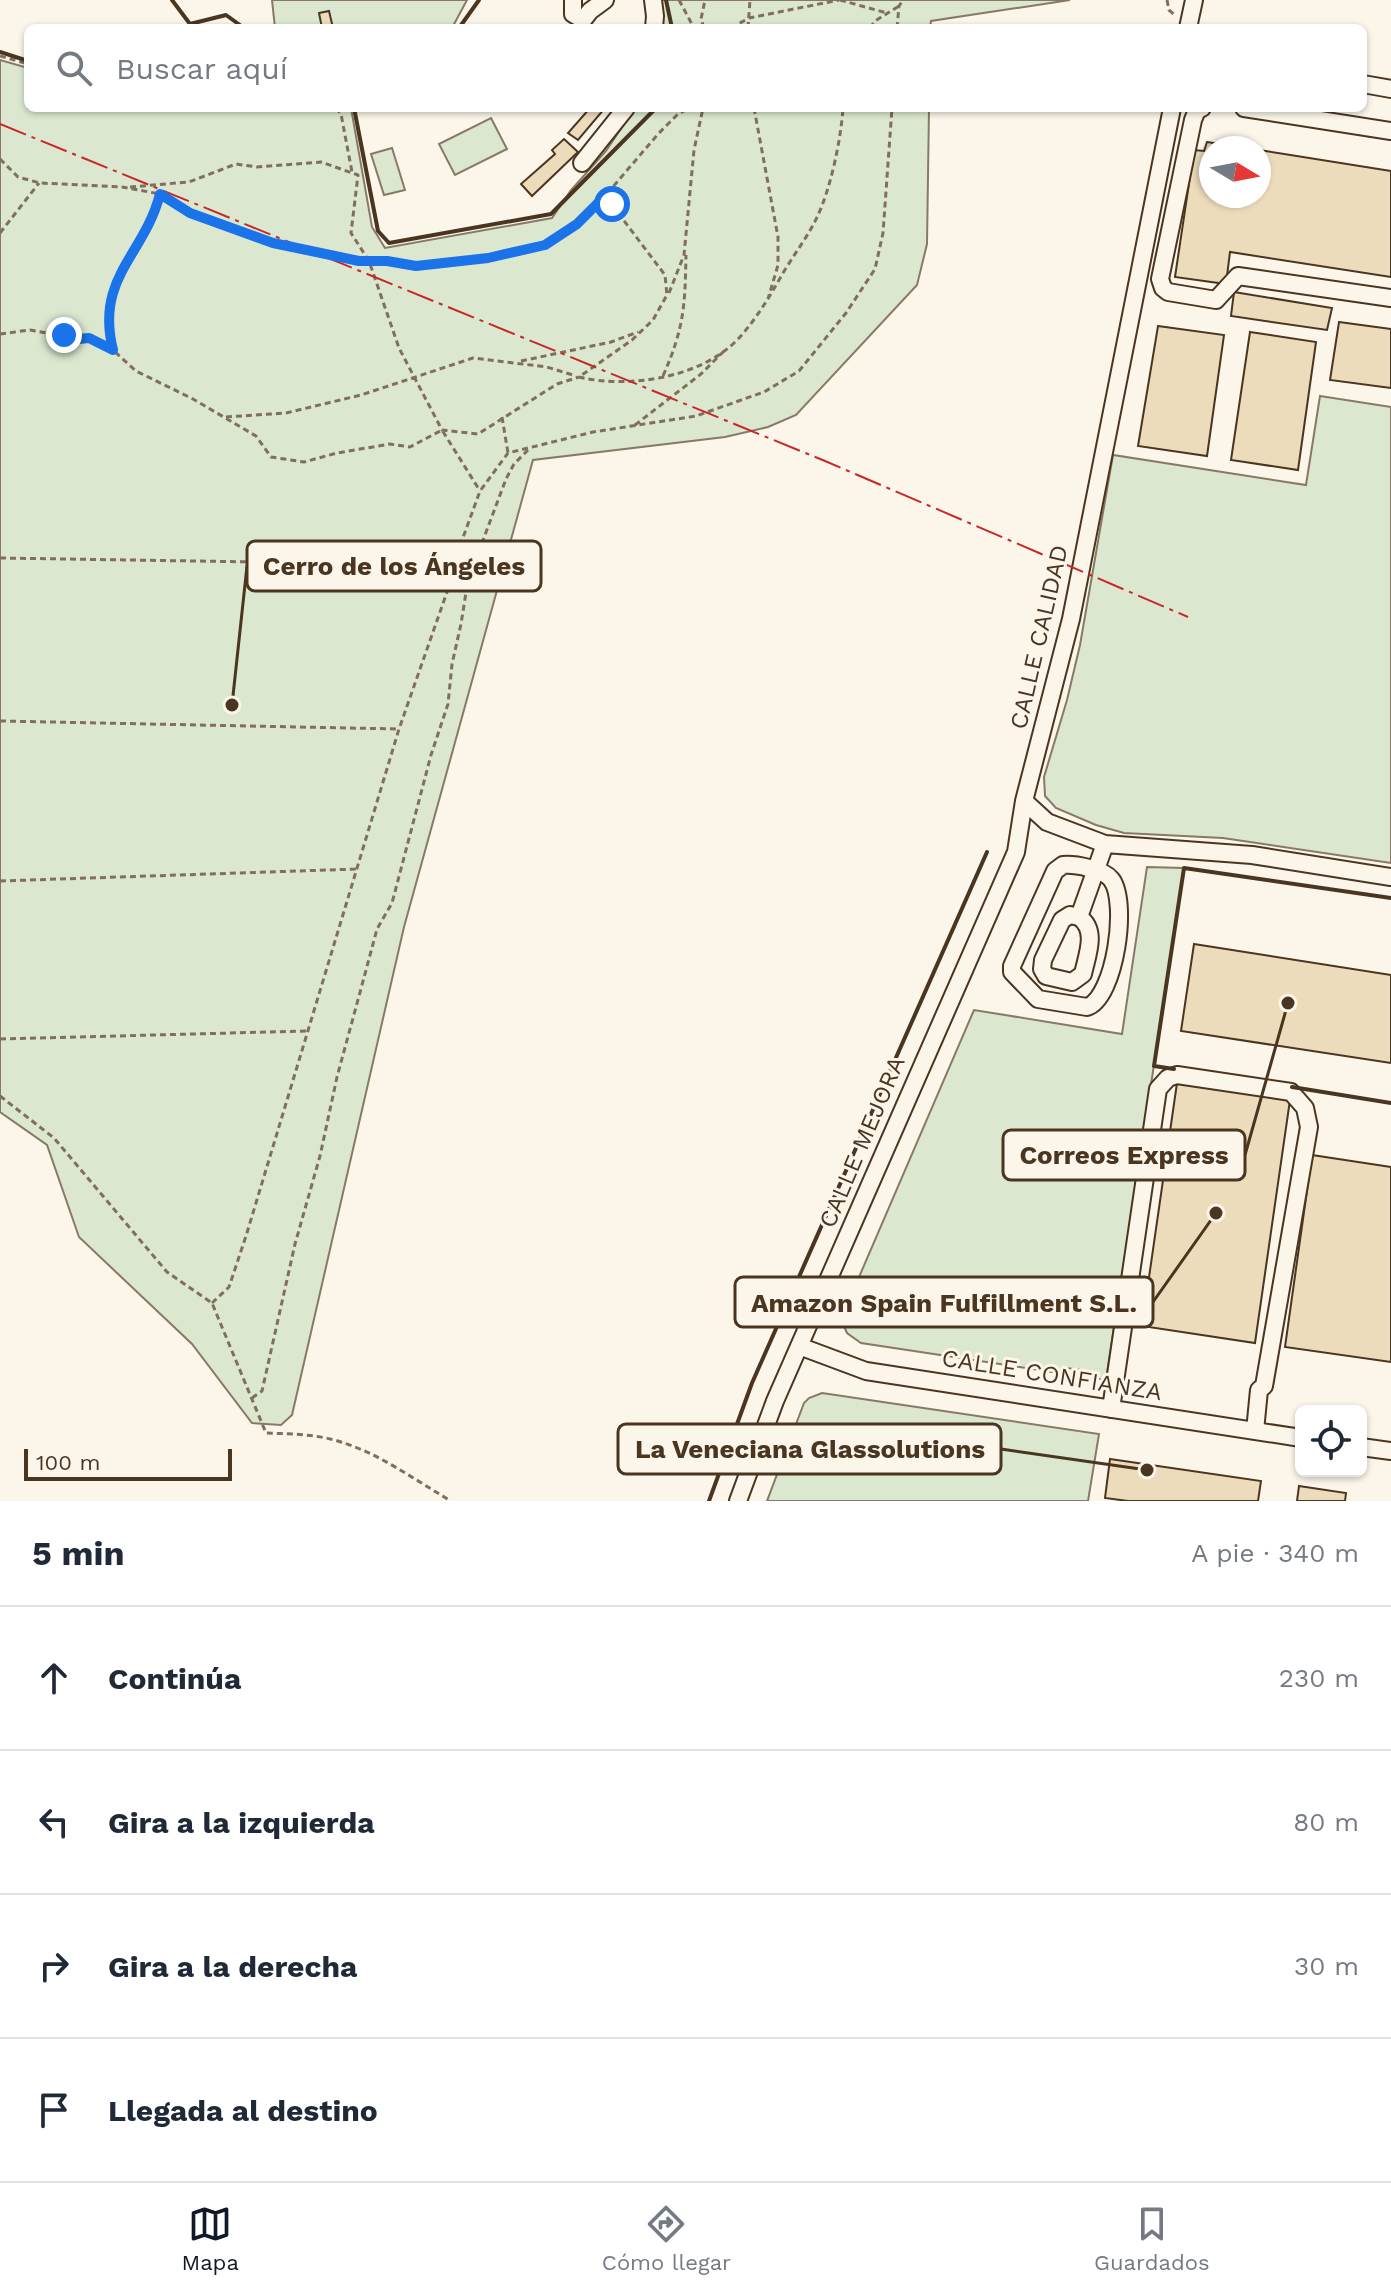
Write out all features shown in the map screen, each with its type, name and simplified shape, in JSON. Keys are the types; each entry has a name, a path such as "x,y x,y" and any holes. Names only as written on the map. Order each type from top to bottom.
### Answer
{"street":[{"path":"573,0 573,14 583,20 605,0"},
{"path":"653,0 654,24"},
{"path":"1189,24 1194,0"},
{"path":"1367,85 1391,89"},
{"path":"582,163 623,112"},
{"name":"CALLE CALIDAD","path":"1024,801 1071,619 1171,112"},
{"path":"1196,112 1160,279 1163,288 1168,292 1216,300 1238,276 1391,298"},
{"path":"1270,112 1391,131"},
{"path":"1024,801 1047,822 1105,844 1252,855 1391,877"},
{"name":"CALLE MEJORA","path":"738,1501 775,1401 1016,852 1024,801"},
{"path":"1079,917 1105,844"},
{"path":"1069,865 1095,871 1113,881 1120,903 1107,988 1094,1005 1087,1007 1038,999 1012,972 1018,952 1055,871 1069,865"},
{"path":"1111,1409 1155,1099 1163,1082 1177,1075 1291,1092 1305,1108 1309,1127 1264,1386 1259,1390 1255,1431"},
{"name":"CALLE CONFIANZA","path":"799,1346 866,1371 1295,1437"},
{"path":"1367,1448 1391,1451"}],"path":[{"path":"679,0 692,24"},
{"path":"703,24 705,0"},
{"path":"748,24 750,0"},
{"path":"738,24 749,18 840,0 857,2 887,13"},
{"path":"875,24 903,0"},
{"path":"897,24 899,6"},
{"path":"0,56 24,63"},
{"path":"339,112 352,172"},
{"path":"122,187 160,194 190,213 273,243 369,261 416,266 488,258 545,245 577,224 681,112"},
{"path":"662,376 676,347 684,316 692,164 702,112"},
{"path":"755,112 778,237 778,265 765,306"},
{"path":"635,426 701,374 765,306 820,212 842,112"},
{"path":"212,1303 229,1287 399,729 480,491 508,453 593,432 696,416 764,392 799,371 846,313 875,269 883,233 892,112"},
{"path":"0,159 18,177 40,183 122,187 189,182 236,164 257,167 321,162 358,175 351,233 369,261 399,348 442,430 480,491"},
{"path":"0,233 40,183"},
{"path":"113,350 107,327 114,284 155,213 160,194"},
{"path":"0,334 30,330 89,338 113,350 136,371 226,417 256,436 271,457 304,462 390,444 410,447 442,430 478,434 557,384 579,377 642,331 653,320 667,295 665,275 605,196"},
{"path":"662,304 674,284 686,244"},
{"path":"517,362 611,342 642,331"},
{"path":"226,417 286,413 361,395 473,358 547,367 602,382 662,376 709,360 733,343"},
{"path":"502,417 508,453"},
{"path":"252,1398 262,1391 295,1244 310,1196 365,971 377,929 392,903 431,755 448,704 452,664 468,580 506,479 514,464 530,447"},
{"path":"0,558 453,565"},
{"path":"0,721 399,729"},
{"path":"0,881 358,869"},
{"path":"0,1039 308,1031"},
{"path":"0,1096 54,1138 167,1272 212,1303 266,1433 316,1436 339,1441 366,1451 451,1501"}],"green space":[{"path":"272,0 467,0 454,24 275,24"},
{"path":"662,0 1070,0 931,21 931,24 661,24"},
{"path":"0,60 24,67 24,112 352,112 372,227 385,248 552,218 571,190 606,151 632,112 929,112 927,244 917,285 796,415 768,427 725,437 533,460 404,927 292,1415 281,1425 252,1423 192,1344 79,1237 47,1145 0,1112"},
{"path":"491,118 507,149 455,175 439,144"},
{"path":"392,148 405,190 384,195 371,154"},
{"path":"1320,396 1391,407 1391,863 1223,838 1124,833 1056,808 1045,796 1044,777 1080,645 1113,455 1306,485"},
{"path":"1147,867 1184,868 1106,1380 1081,1376 1082,1370 1067,1368 1066,1374 861,1343 847,1333 844,1326 847,1305 974,1010 1122,1034"},
{"path":"822,1393 1099,1434 1088,1501 767,1501 804,1403"}],"building":[{"path":"329,11 332,24 321,24 319,13"},
{"path":"586,112 602,112 578,140 568,133"},
{"path":"564,139 578,152 532,196 521,184 555,154 552,150"},
{"path":"1194,150 1199,150 1199,208 1271,208 1271,152 1391,171 1391,277 1230,252 1226,284 1175,277"},
{"path":"1234,292 1332,308 1327,330 1231,316"},
{"path":"1339,322 1391,329 1391,388 1330,380"},
{"path":"1158,326 1224,335 1207,456 1138,446"},
{"path":"1250,332 1316,342 1298,470 1231,460"},
{"path":"1194,944 1391,975 1391,1063 1181,1031"},
{"path":"1177,1083 1290,1100 1255,1343 1142,1326"},
{"path":"1312,1155 1391,1167 1391,1362 1285,1347"},
{"path":"1110,1459 1261,1481 1258,1501 1128,1501 1105,1498"},
{"path":"1299,1486 1346,1493 1345,1501 1297,1501"}],"wall":[{"path":"172,0 190,24"},
{"path":"462,24 479,0"},
{"path":"666,0 671,24"},
{"path":"190,24 226,15 238,24"},
{"path":"0,52 24,60"},
{"path":"355,112 378,231 389,243 551,214 652,112"},
{"path":"709,1501 752,1383 987,852"},
{"path":"1174,1069 1154,1066 1184,868 1391,898"},
{"path":"1292,1087 1391,1103"}],"power":[{"path":"0,124 825,461 1188,617"}],"place":[{"name":"Cerro de los Ángeles","path":"232,705"},
{"name":"Correos Express","path":"1288,1003"},
{"name":"Amazon Spain Fulfillment S.L.","path":"1216,1213"},
{"name":"La Veneciana Glassolutions","path":"1147,1470"}],"route":[{"path":"64,335 89,338 113,350 107,327 114,284 155,213 160,194 190,213 273,243 359,261 387,261 416,266 488,258 545,245 577,224 605,196 612,204"}]}
